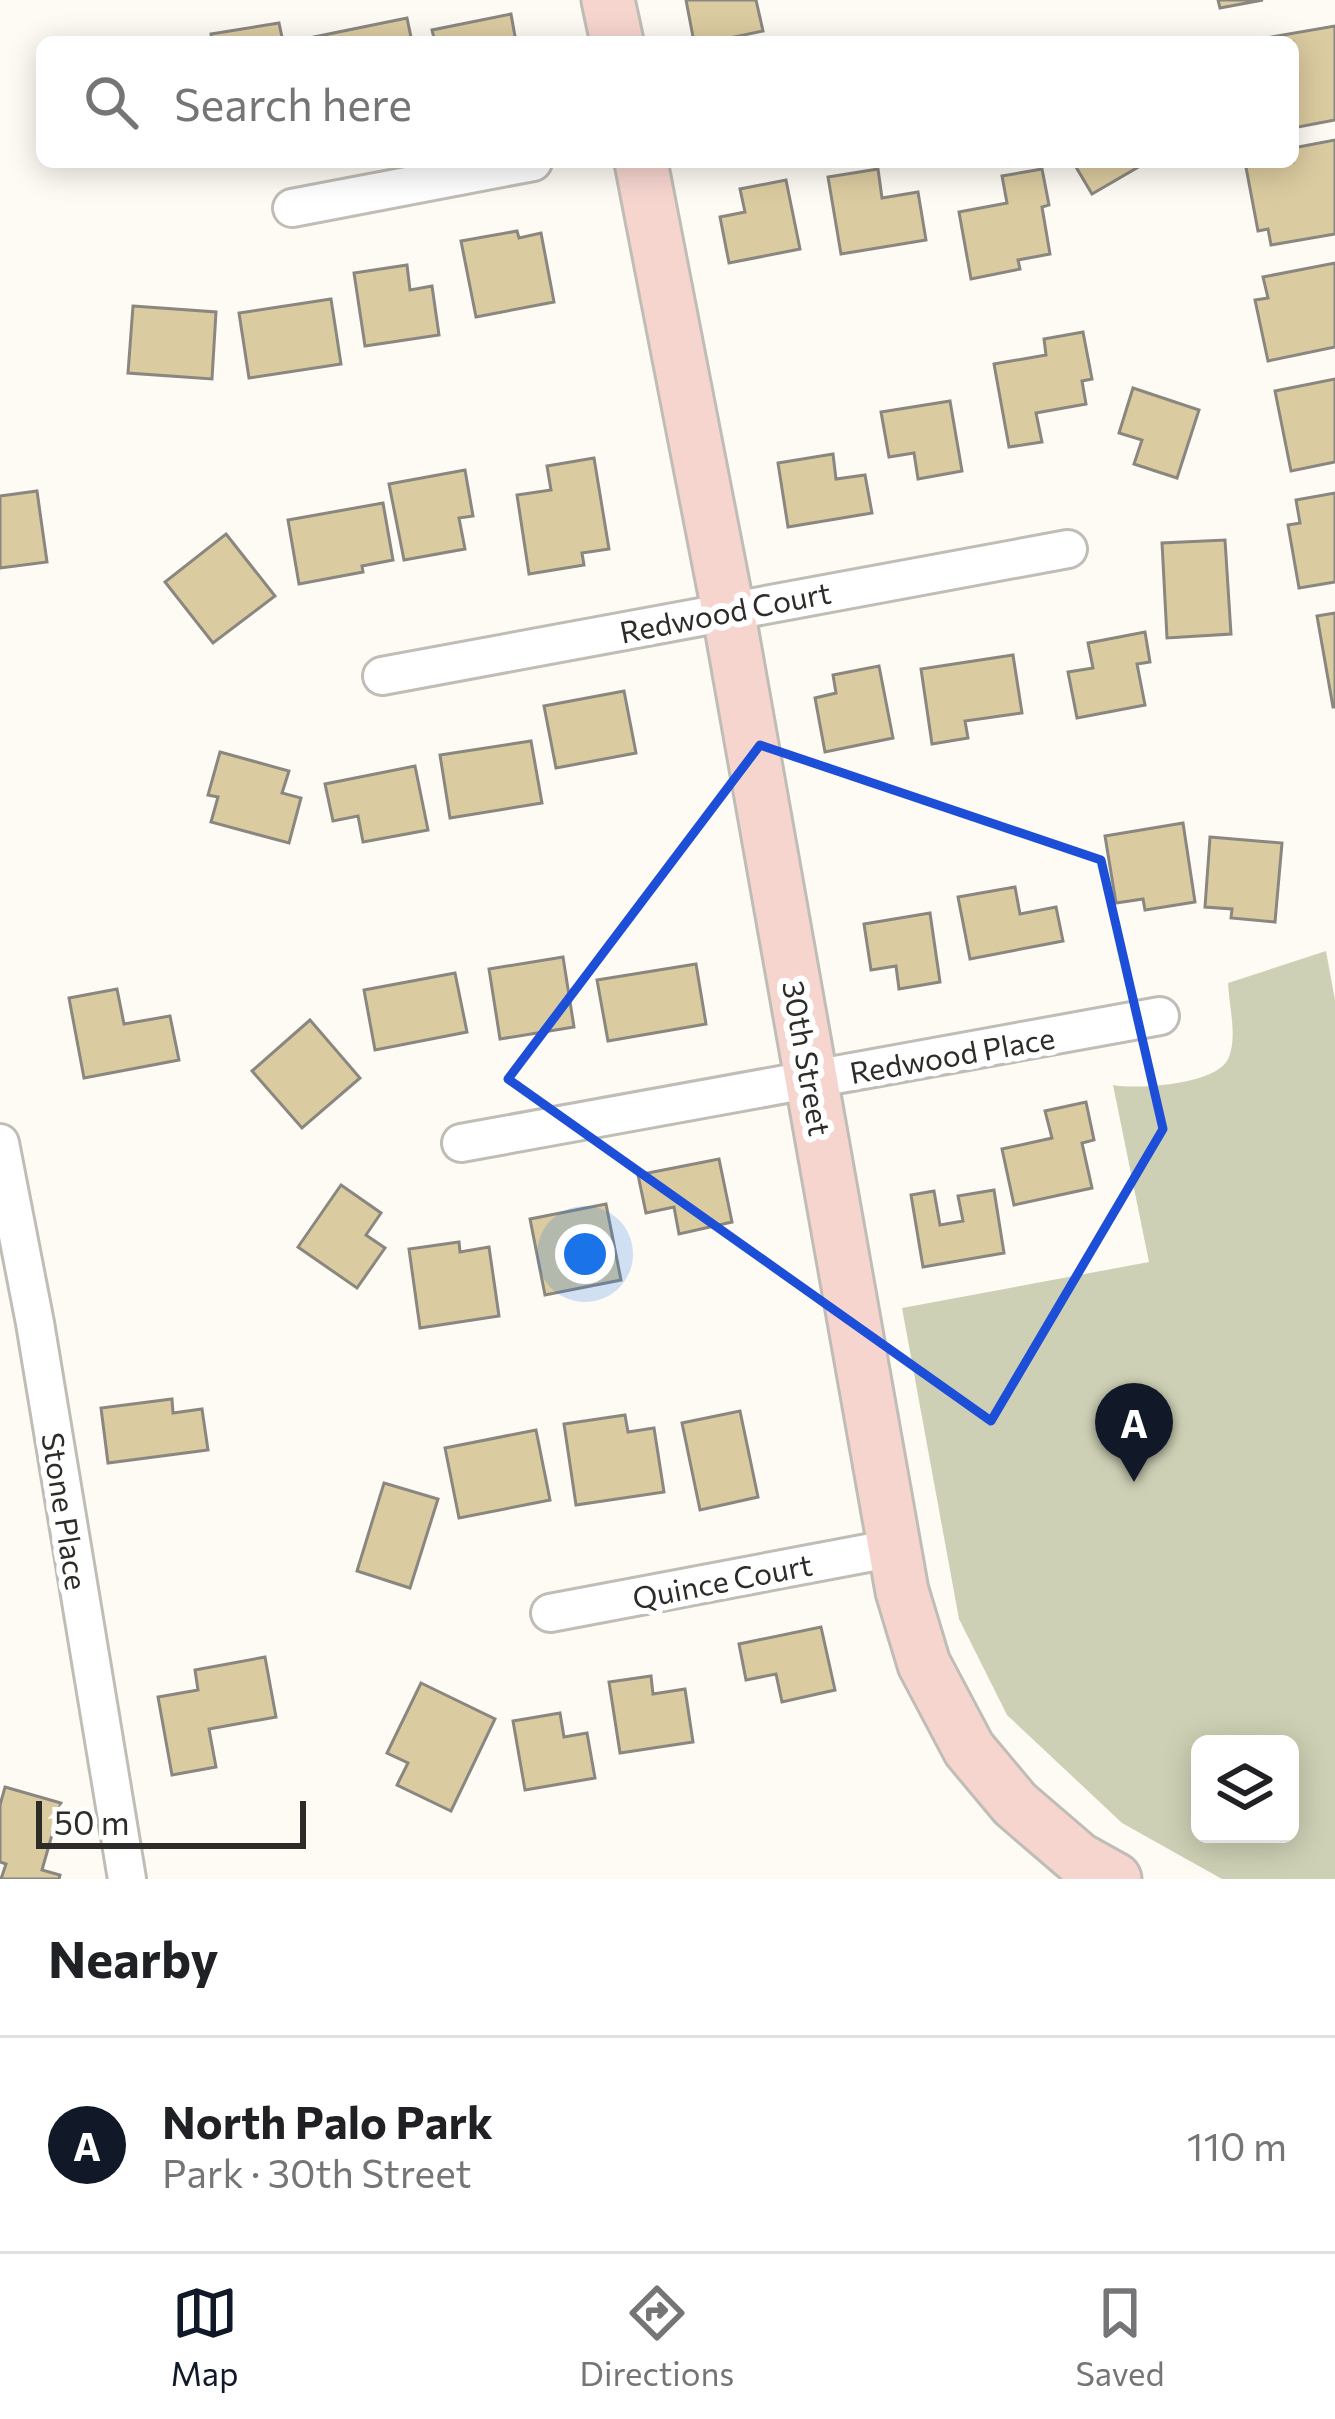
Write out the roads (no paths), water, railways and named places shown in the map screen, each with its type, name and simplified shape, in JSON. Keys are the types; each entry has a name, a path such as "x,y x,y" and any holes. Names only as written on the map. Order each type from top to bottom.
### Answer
{"street":[{"path":"608,0 615,36"},
{"path":"292,208 502,168"},
{"name":"30th Street","path":"642,168 728,610 902,1591 924,1664 969,1749 1015,1804 1087,1872"},
{"name":"Redwood Court","path":"382,676 1068,548"},
{"name":"Redwood Place","path":"461,1144 1160,1016"},
{"name":"Stone Place","path":"0,1143 35,1323 127,1879"},
{"name":"Quince Court","path":"550,1613 894,1548"}],"place":[{"name":"North Palo Park","path":"1134,1482"}]}
